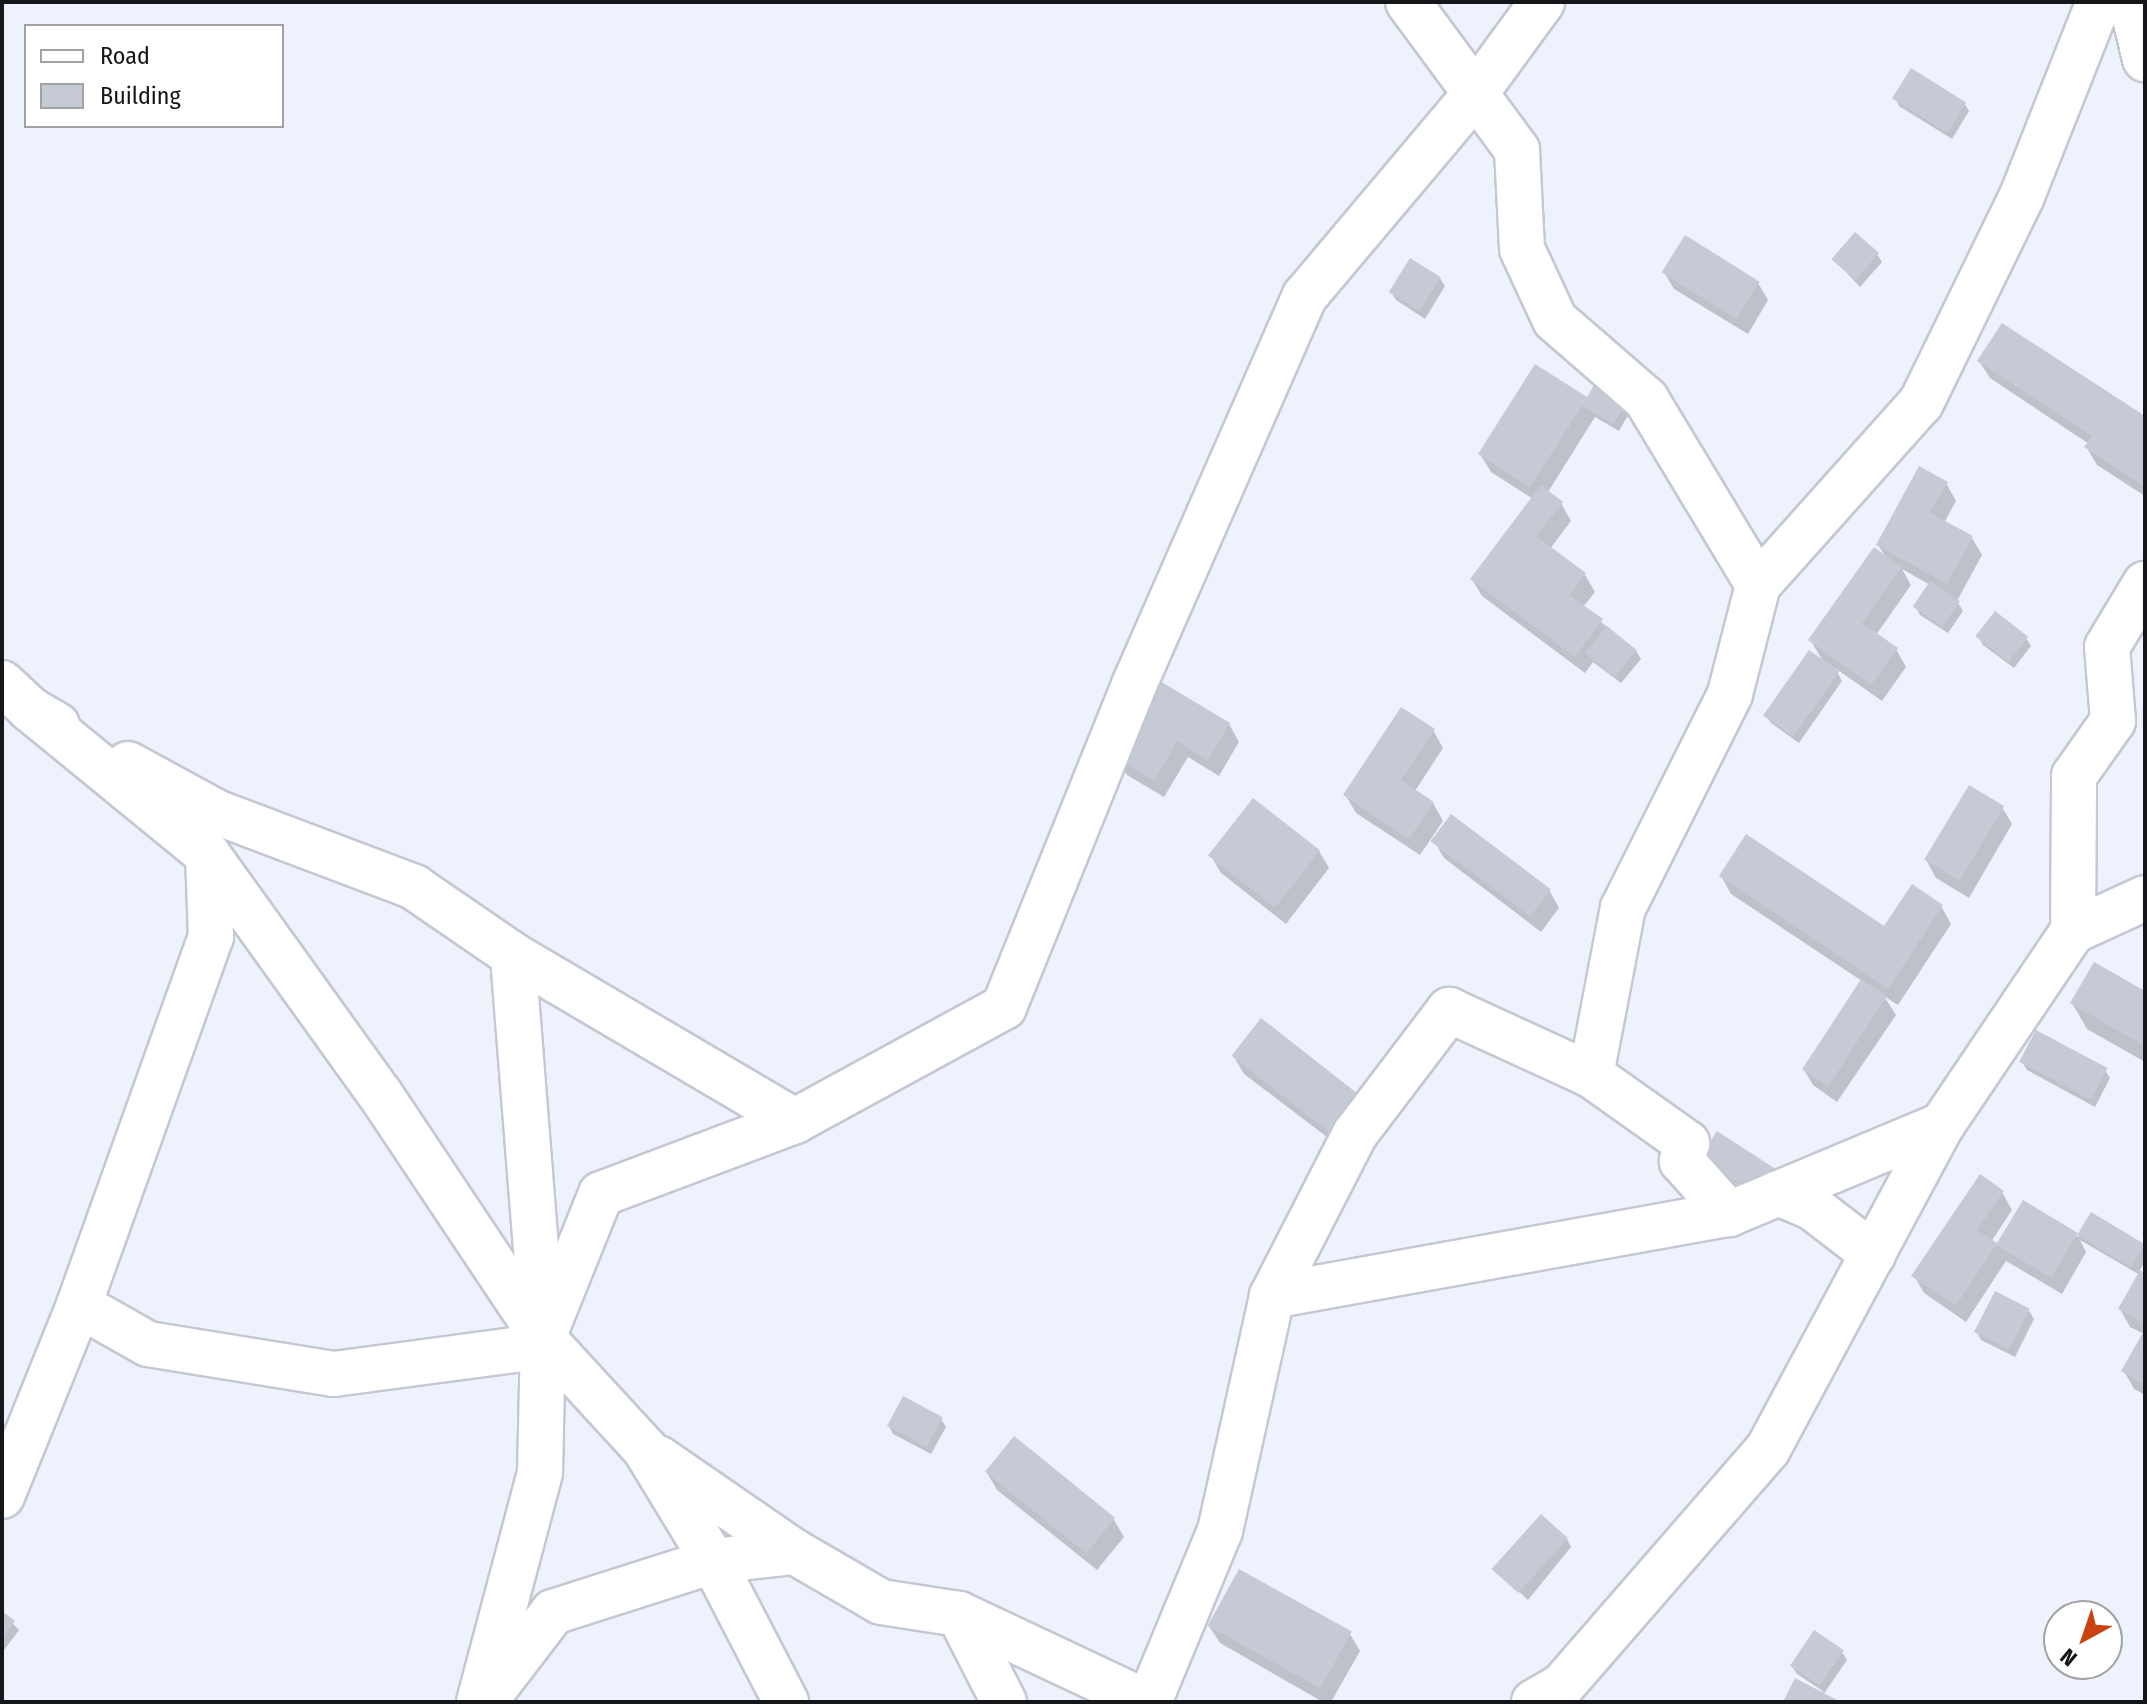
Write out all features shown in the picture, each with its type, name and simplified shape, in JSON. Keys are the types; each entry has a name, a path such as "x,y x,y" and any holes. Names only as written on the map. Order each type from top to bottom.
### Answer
{"street":[{"path":"1408,2 1517,150 1522,249 1555,320 1646,399 1758,585"},
{"path":"543,1342 601,1194 795,1121 1004,1007 1134,685 1305,296 1475,94 1542,2"},
{"path":"1591,1075 1623,908 1730,694 1758,585 1921,403 2022,196 2099,2"},
{"path":"2131,2 2145,59"},
{"path":"2073,931 2074,776 2113,721 2107,647 2145,584"},
{"path":"16,696 216,812 414,887 513,955 795,1121"},
{"path":"16,696 208,855 380,1094 543,1342 645,1449 795,1552 881,1602 959,1614 1147,1702 1220,1531 1272,1296 1355,1134 1449,1010 1591,1075 1687,1143 1682,1161 1729,1214"},
{"path":"2,1496 79,1305 211,937 208,855"},
{"path":"1534,1702 1562,1686 1768,1449 1942,1125 2073,931 2145,898"},
{"path":"482,1702 540,1472 543,1342 513,955"},
{"path":"1272,1296 1729,1214 1942,1125"},
{"path":"1778,1193 1813,1208 1873,1254"},
{"path":"79,1305 148,1344 334,1374 543,1342"},
{"path":"645,1449 713,1561 786,1702"},
{"path":"482,1702 553,1612 713,1561 795,1552"},
{"path":"959,1614 1004,1702"}],"building":[{"path":"1911,68 1966,102 1947,133 1892,99"},
{"path":"1855,232 1879,253 1856,280 1831,259"},
{"path":"1685,235 1760,282 1736,319 1662,272"},
{"path":"1410,258 1441,277 1419,311 1389,292"},
{"path":"2002,323 2145,416 2145,487 2084,447 2092,436 1977,361"},
{"path":"1535,364 1587,397 1600,375 1632,393 1614,424 1582,406 1530,487 1478,454"},
{"path":"1919,466 1948,482 1930,513 1973,536 1947,584 1876,545"},
{"path":"1541,485 1563,502 1536,536 1586,573 1569,595 1603,619 1575,657 1470,579"},
{"path":"1874,547 1902,567 1862,623 1898,648 1871,685 1808,640"},
{"path":"1930,581 1960,601 1943,627 1913,607"},
{"path":"1995,611 2028,637 2008,662 1975,636"},
{"path":"1607,626 1637,650 1615,677 1585,653"},
{"path":"1809,650 1839,671 1793,737 1763,716"},
{"path":"1160,681 1230,723 1208,760 1177,741 1154,781 1115,757"},
{"path":"1401,707 1435,729 1401,780 1434,802 1409,839 1343,795"},
{"path":"1969,785 2004,806 1959,881 1924,860"},
{"path":"1253,798 1320,850 1275,908 1208,856"},
{"path":"1451,814 1551,889 1530,916 1431,841"},
{"path":"1746,834 1884,926 1912,884 1943,905 1888,989 1719,876"},
{"path":"2094,962 2145,991 2145,1046 2070,1003"},
{"path":"1861,979 1887,996 1828,1086 1802,1070"},
{"path":"1261,1018 1366,1100 1336,1138 1231,1056"},
{"path":"2036,1030 2108,1068 2091,1100 2019,1062"},
{"path":"1717,1131 1780,1172 1762,1199 1700,1158"},
{"path":"1980,1174 2004,1191 1977,1230 1997,1243 2023,1200 2078,1233 2051,1278 1996,1245 1956,1306 1911,1276"},
{"path":"2091,1212 2145,1244 2131,1268 2077,1235"},
{"path":"2140,1270 2145,1273 2145,1324 2118,1309"},
{"path":"1995,1291 2030,1309 2009,1350 1974,1332"},
{"path":"2145,1329 2145,1385 2121,1371"},
{"path":"903,1396 943,1417 927,1447 887,1426"},
{"path":"1014,1436 1115,1518 1086,1554 985,1472"},
{"path":"1541,1514 1568,1538 1518,1593 1491,1569"},
{"path":"1239,1569 1352,1632 1320,1688 1207,1626"},
{"path":"2,1611 15,1621 2,1639"},
{"path":"1814,1630 1844,1650 1820,1686 1790,1666"},
{"path":"1795,1678 1841,1702 1783,1702"}]}
